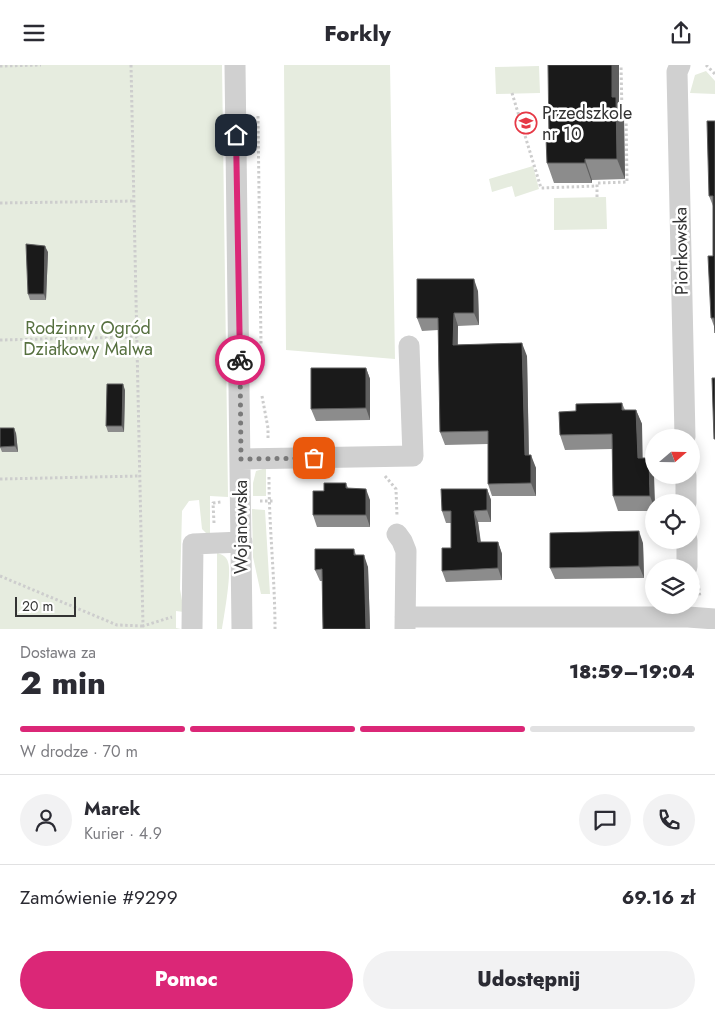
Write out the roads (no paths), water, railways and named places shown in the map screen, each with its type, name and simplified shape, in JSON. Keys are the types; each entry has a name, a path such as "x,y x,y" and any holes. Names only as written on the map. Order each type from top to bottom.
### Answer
{"street":[{"name":"Wojanowska","path":"235,65 242,629"},
{"name":"Piotrkowska","path":"680,65 677,72 685,429"},
{"path":"241,459 413,456 408,346"},
{"path":"192,622 193,544 242,542"},
{"path":"401,543 405,623 645,613"},
{"path":"700,614 715,619"}],"place":[{"name":"Przedszkole nr 10","path":"526,123"}],"park label":[{"name":"Rodzinny Ogród Działkowy Malwa","path":"88,338"}]}
